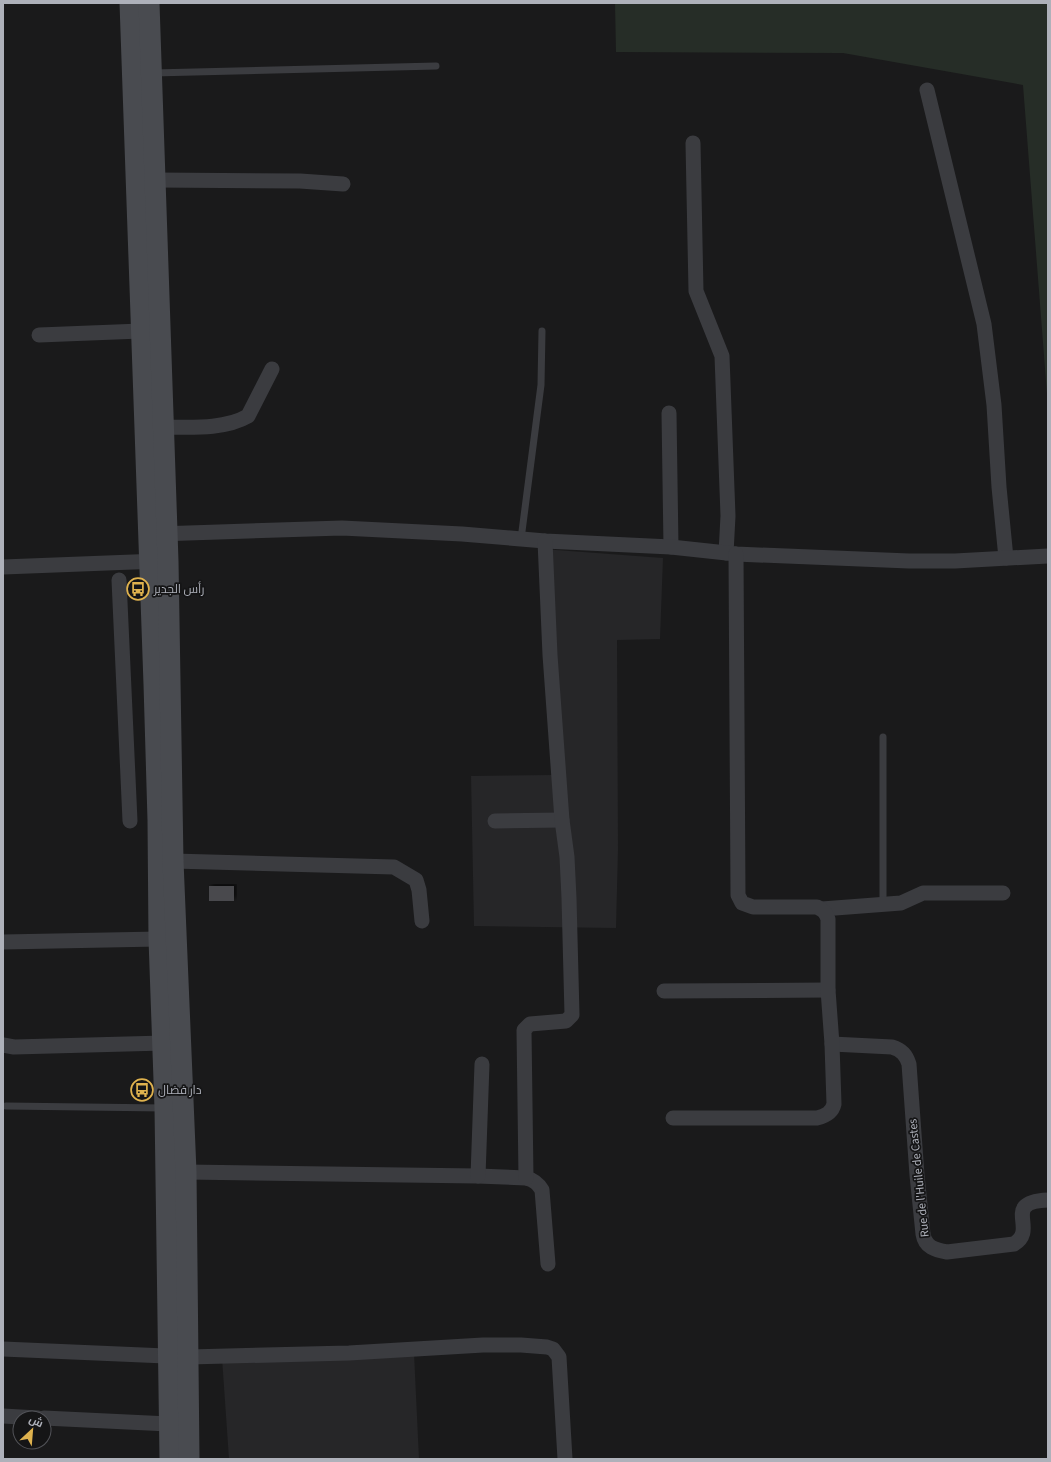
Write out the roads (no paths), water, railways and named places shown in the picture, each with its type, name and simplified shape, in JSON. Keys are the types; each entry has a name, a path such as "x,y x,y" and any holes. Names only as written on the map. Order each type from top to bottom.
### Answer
{"main road":[{"path":"130,3 141,331 158,534 186,1172 179,1357 179,1424 170,1459"},
{"path":"148,3 162,427 158,534"},
{"path":"159,561 159,939 164,1043 165,1108 179,1357"},
{"path":"179,1424 189,1459"}],"street":[{"path":"926,90 984,324 994,405 999,487 1006,558"},
{"path":"693,142 696,291 722,356 728,516 731,554 738,895 742,903 753,907 817,907 822,909 901,903 923,893 1003,893"},
{"path":"154,180 343,184"},
{"path":"39,335 141,331"},
{"path":"162,427 218,425 243,419 248,416 272,368"},
{"path":"669,413 670,547"},
{"path":"158,534 342,528 462,534 545,541 670,547 731,554 955,561 1048,556"},
{"path":"526,1178 524,1030 530,1024 566,1021 572,1015 567,857 562,820 550,655 545,541"},
{"path":"3,567 159,561"},
{"path":"119,580 130,821"},
{"path":"495,821 562,820"},
{"path":"173,861 394,867 416,880 419,890 422,921"},
{"path":"673,1118 817,1118 824,1116 832,1109 834,1104 828,990 828,919 826,913 822,909"},
{"path":"3,942 159,939"},
{"path":"664,991 828,990"},
{"path":"3,1045 14,1047 164,1043"},
{"name":"Rue de l'Huile de Castes","path":"832,1044 892,1048 901,1051 907,1059 923,1234 924,1240 928,1245 938,1251 947,1252 1014,1244 1023,1236 1022,1212 1025,1206 1035,1201 1048,1200"},
{"path":"478,1176 482,1064"},
{"path":"186,1172 526,1178 539,1184 542,1190 548,1264"},
{"path":"3,1349 179,1357 349,1353 483,1345 547,1347 553,1349 559,1357 565,1459"},
{"path":"52,1418 179,1424"}],"lane":[{"path":"151,73 436,66"},
{"path":"521,539 541,385 542,331"},
{"path":"883,737 883,904"},
{"path":"6,1106 165,1108"}],"place":[{"name":"رأس الجدير","path":"138,589"},
{"name":"دار فضال","path":"142,1090"}]}
